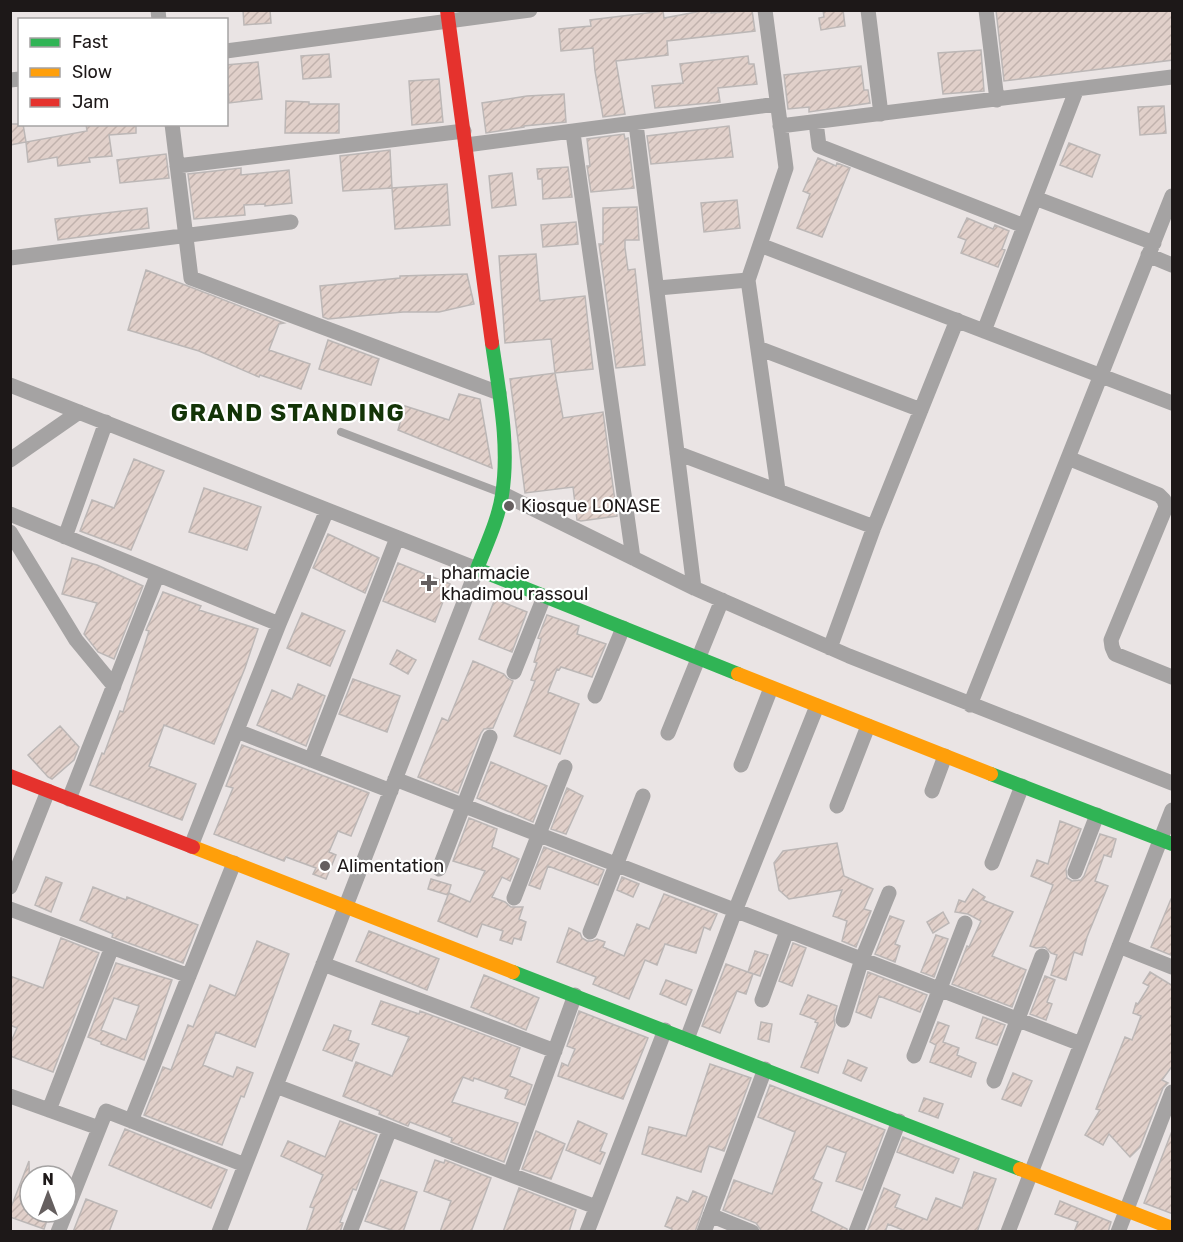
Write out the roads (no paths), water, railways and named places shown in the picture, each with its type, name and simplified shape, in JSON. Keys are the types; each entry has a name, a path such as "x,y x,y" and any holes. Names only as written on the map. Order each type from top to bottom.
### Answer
{"street":[{"path":"228,51 448,16 530,10"},
{"path":"765,10 786,168 748,280 778,490"},
{"path":"868,10 881,114"},
{"path":"986,10 997,100"},
{"path":"219,1232 494,525 502,494 504,450 499,393 448,16"},
{"path":"780,126 1076,91 1173,77"},
{"path":"984,331 1076,91"},
{"path":"177,166 465,138 573,133 777,104"},
{"path":"816,122 819,146 1024,226"},
{"path":"636,124 694,588"},
{"path":"172,126 190,278 499,393"},
{"path":"573,133 633,558"},
{"path":"970,705 1173,196"},
{"path":"1035,198 1151,249 1173,265"},
{"path":"10,258 291,222"},
{"path":"760,245 1173,403"},
{"path":"658,288 748,280"},
{"path":"830,648 874,527 957,320"},
{"path":"758,348 921,410"},
{"path":"10,386 477,569 771,688 1167,841"},
{"path":"10,460 79,412"},
{"path":"65,537 106,422"},
{"path":"676,453 874,527"},
{"path":"1068,458 1159,495 1164,500 1166,507 1111,640 1115,654 1173,677"},
{"path":"502,494 694,588 830,648 1173,783"},
{"path":"191,846 327,510"},
{"path":"10,514 279,624"},
{"path":"10,532 76,639 114,686"},
{"path":"311,760 397,538"},
{"path":"69,799 157,576"},
{"path":"514,672 544,597"},
{"path":"668,733 722,600"},
{"path":"595,696 623,628"},
{"path":"741,765 771,688"},
{"path":"687,1039 735,911 817,706"},
{"path":"837,806 868,726"},
{"path":"237,731 311,760 463,806 1081,1044"},
{"path":"439,869 490,737"},
{"path":"932,790 945,756"},
{"path":"514,898 565,767"},
{"path":"11,775 1173,1227"},
{"path":"992,863 1022,786"},
{"path":"10,887 48,790"},
{"path":"590,932 643,796"},
{"path":"1008,1232 1119,946 1167,841 1173,810"},
{"path":"1075,872 1097,814"},
{"path":"131,1121 234,863"},
{"path":"843,1020 862,959 889,893"},
{"path":"10,909 189,976"},
{"path":"914,1056 965,924"},
{"path":"762,1000 787,930"},
{"path":"1119,946 1173,967"},
{"path":"49,1110 112,947"},
{"path":"994,1081 1042,956"},
{"path":"323,964 555,1051"},
{"path":"510,1174 575,995"},
{"path":"586,1232 665,1030"},
{"path":"704,1232 765,1069"},
{"path":"276,1086 596,1207"},
{"path":"1118,1232 1173,1092"},
{"path":"10,1096 99,1128"},
{"path":"58,1232 106,1111 245,1166"},
{"path":"856,1232 899,1121"},
{"path":"356,1230 390,1129"},
{"path":"710,1215 752,1232"}],"lane":[{"path":"341,432 502,494"}],"place":[{"name":"Kiosque LONASE","path":"509,506"},
{"name":"pharmacie khadimou rassoul","path":"429,583"},
{"name":"Alimentation","path":"325,866"}],"district":[{"name":"GRAND STANDING","path":"288,413"}]}
